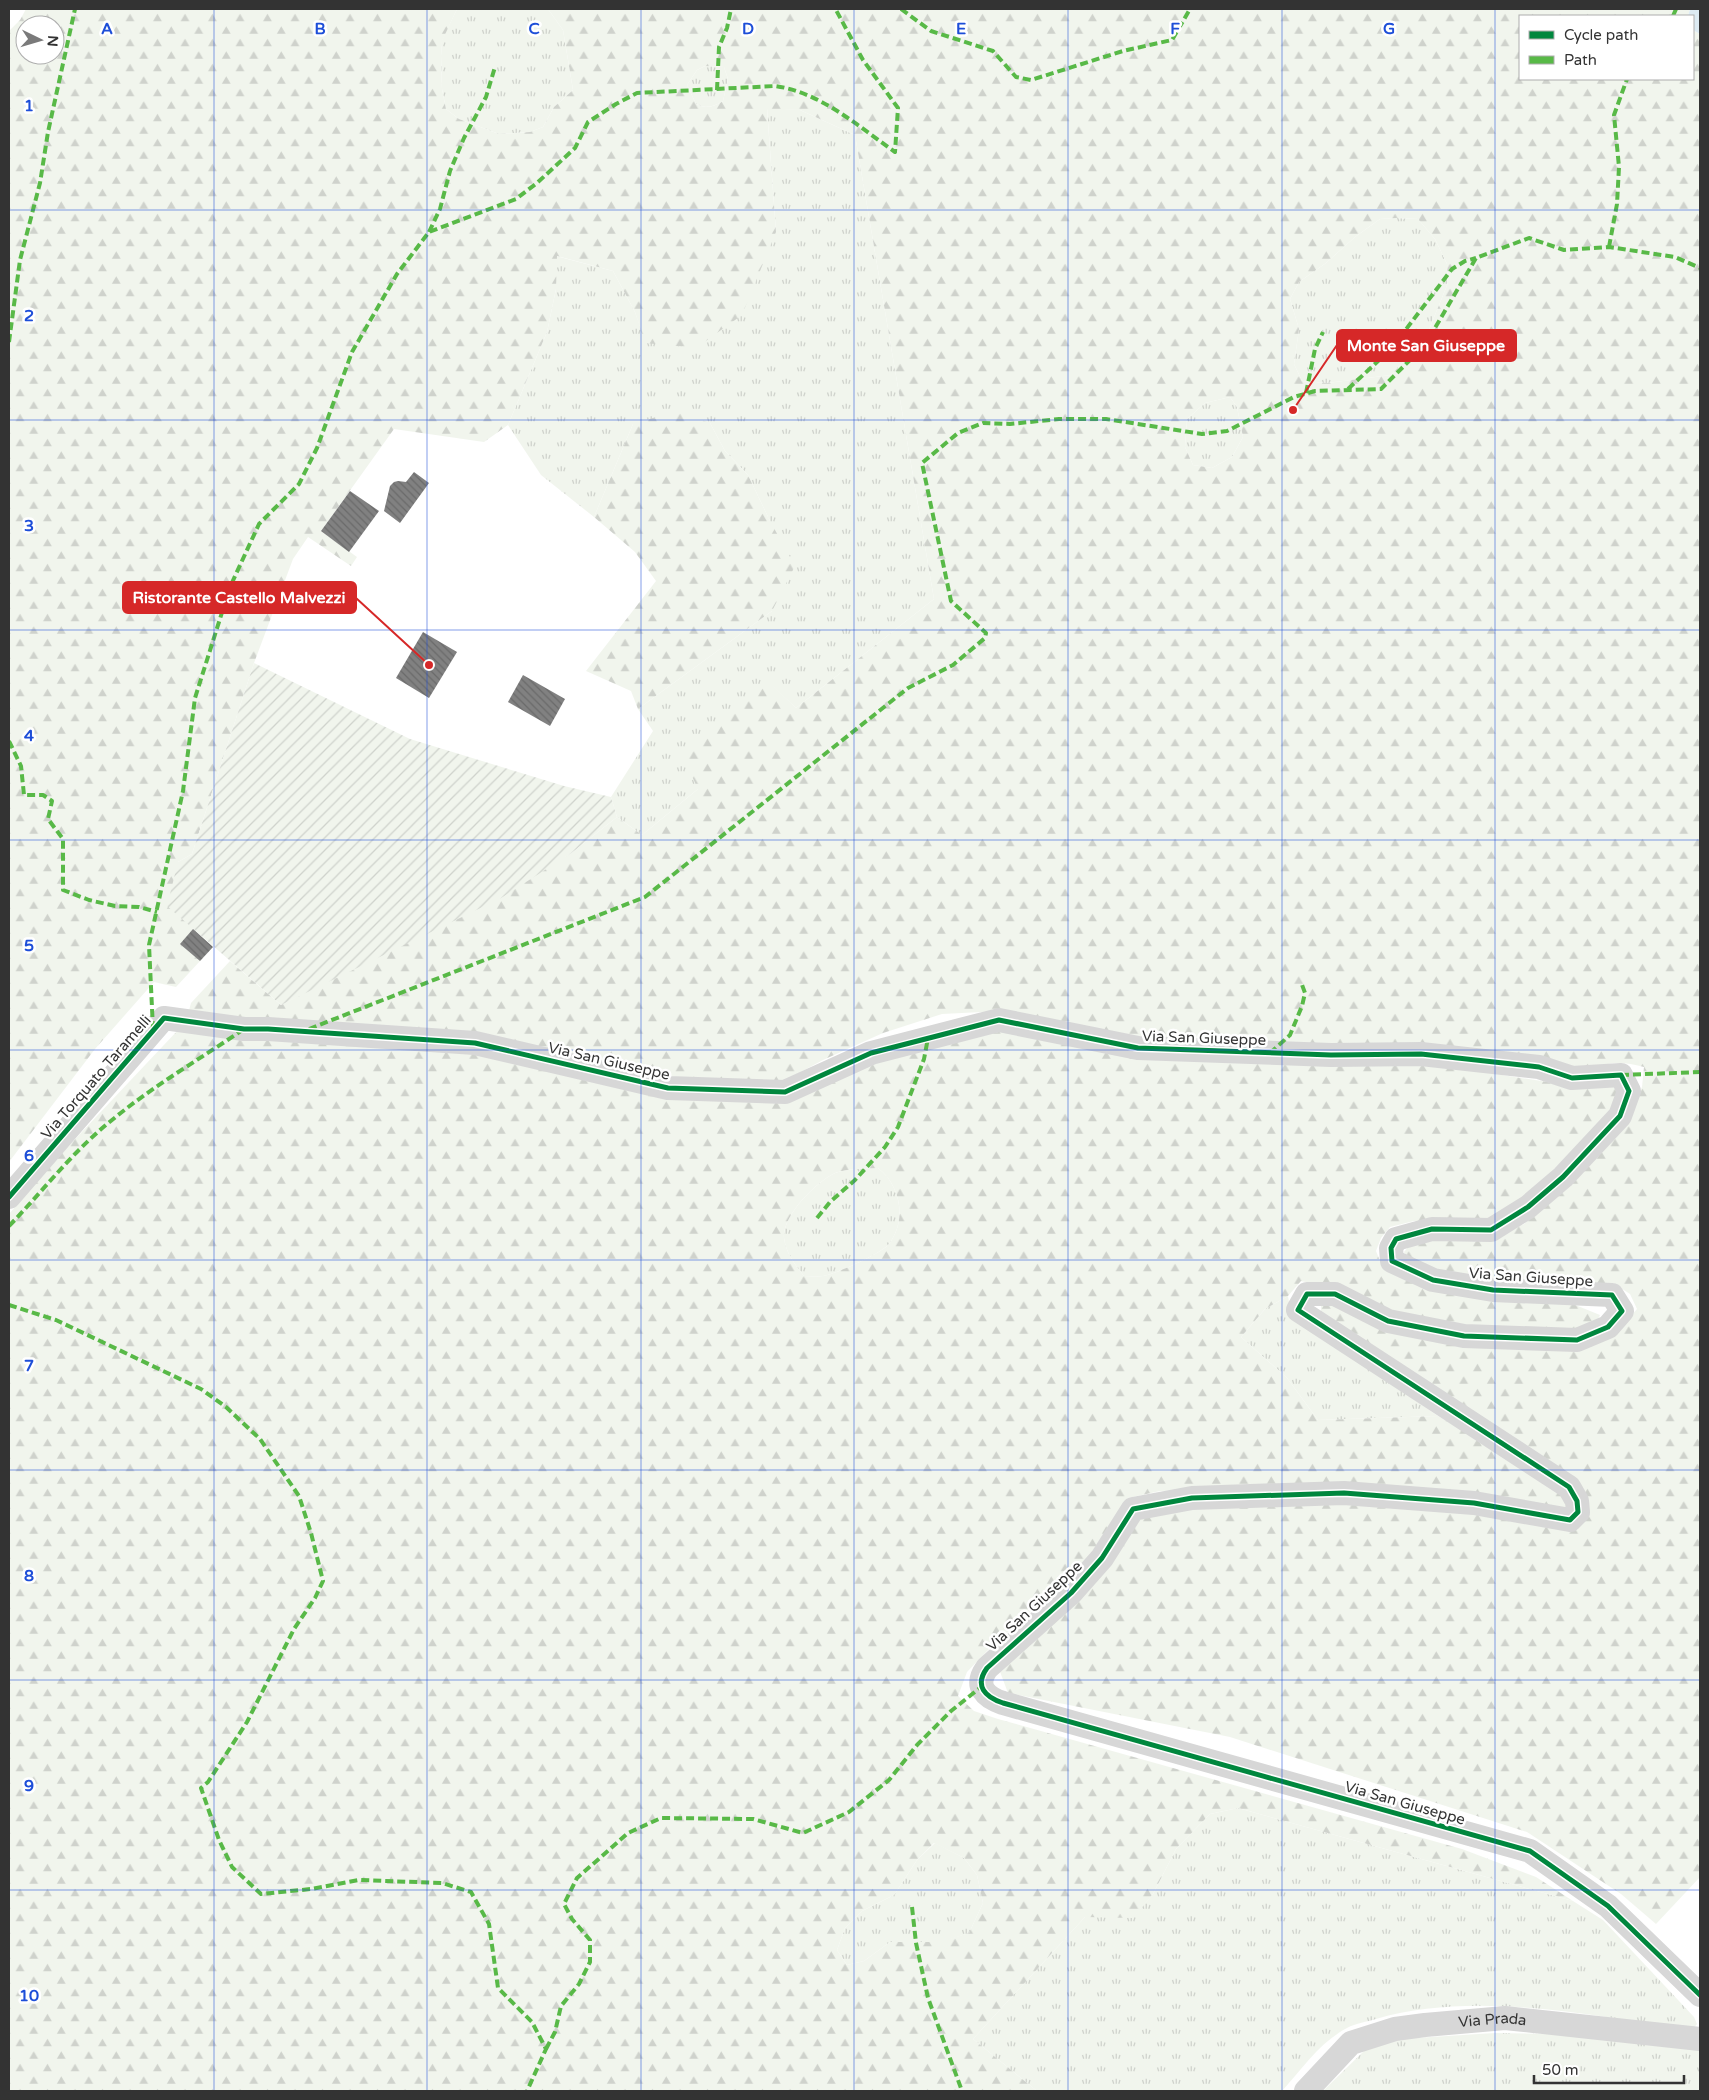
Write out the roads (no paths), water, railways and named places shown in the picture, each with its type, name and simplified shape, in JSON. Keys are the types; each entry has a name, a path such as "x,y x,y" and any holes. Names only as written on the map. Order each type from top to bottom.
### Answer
{"street":[{"name":"Via Torquato Taramelli","path":"9,1198 164,1018"},
{"name":"Via San Giuseppe","path":"164,1018 244,1029 268,1028 475,1043 668,1088 785,1092 871,1053 1000,1020 1138,1048 1332,1055 1421,1054 1539,1067 1572,1078 1621,1075 1629,1091 1620,1116 1563,1177 1528,1206 1491,1230 1432,1229 1396,1239 1391,1248 1392,1261 1433,1280 1493,1290 1612,1295 1622,1311 1608,1327 1577,1340 1464,1336 1388,1322 1335,1294 1307,1294 1298,1310 1569,1487 1577,1501 1578,1512 1570,1520 1474,1503 1344,1493 1192,1498 1133,1509 1102,1558 1071,1592 987,1668 981,1676 981,1687 990,1699 1003,1703 1530,1851 1608,1906 1700,1995"},
{"name":"Via Prada","path":"1306,2091 1351,2044 1395,2029 1425,2025 1505,2018 1700,2039"}],"place":[{"name":"Monte San Giuseppe","path":"1293,410"},
{"name":"Ristorante Castello Malvezzi","path":"429,665"}]}
